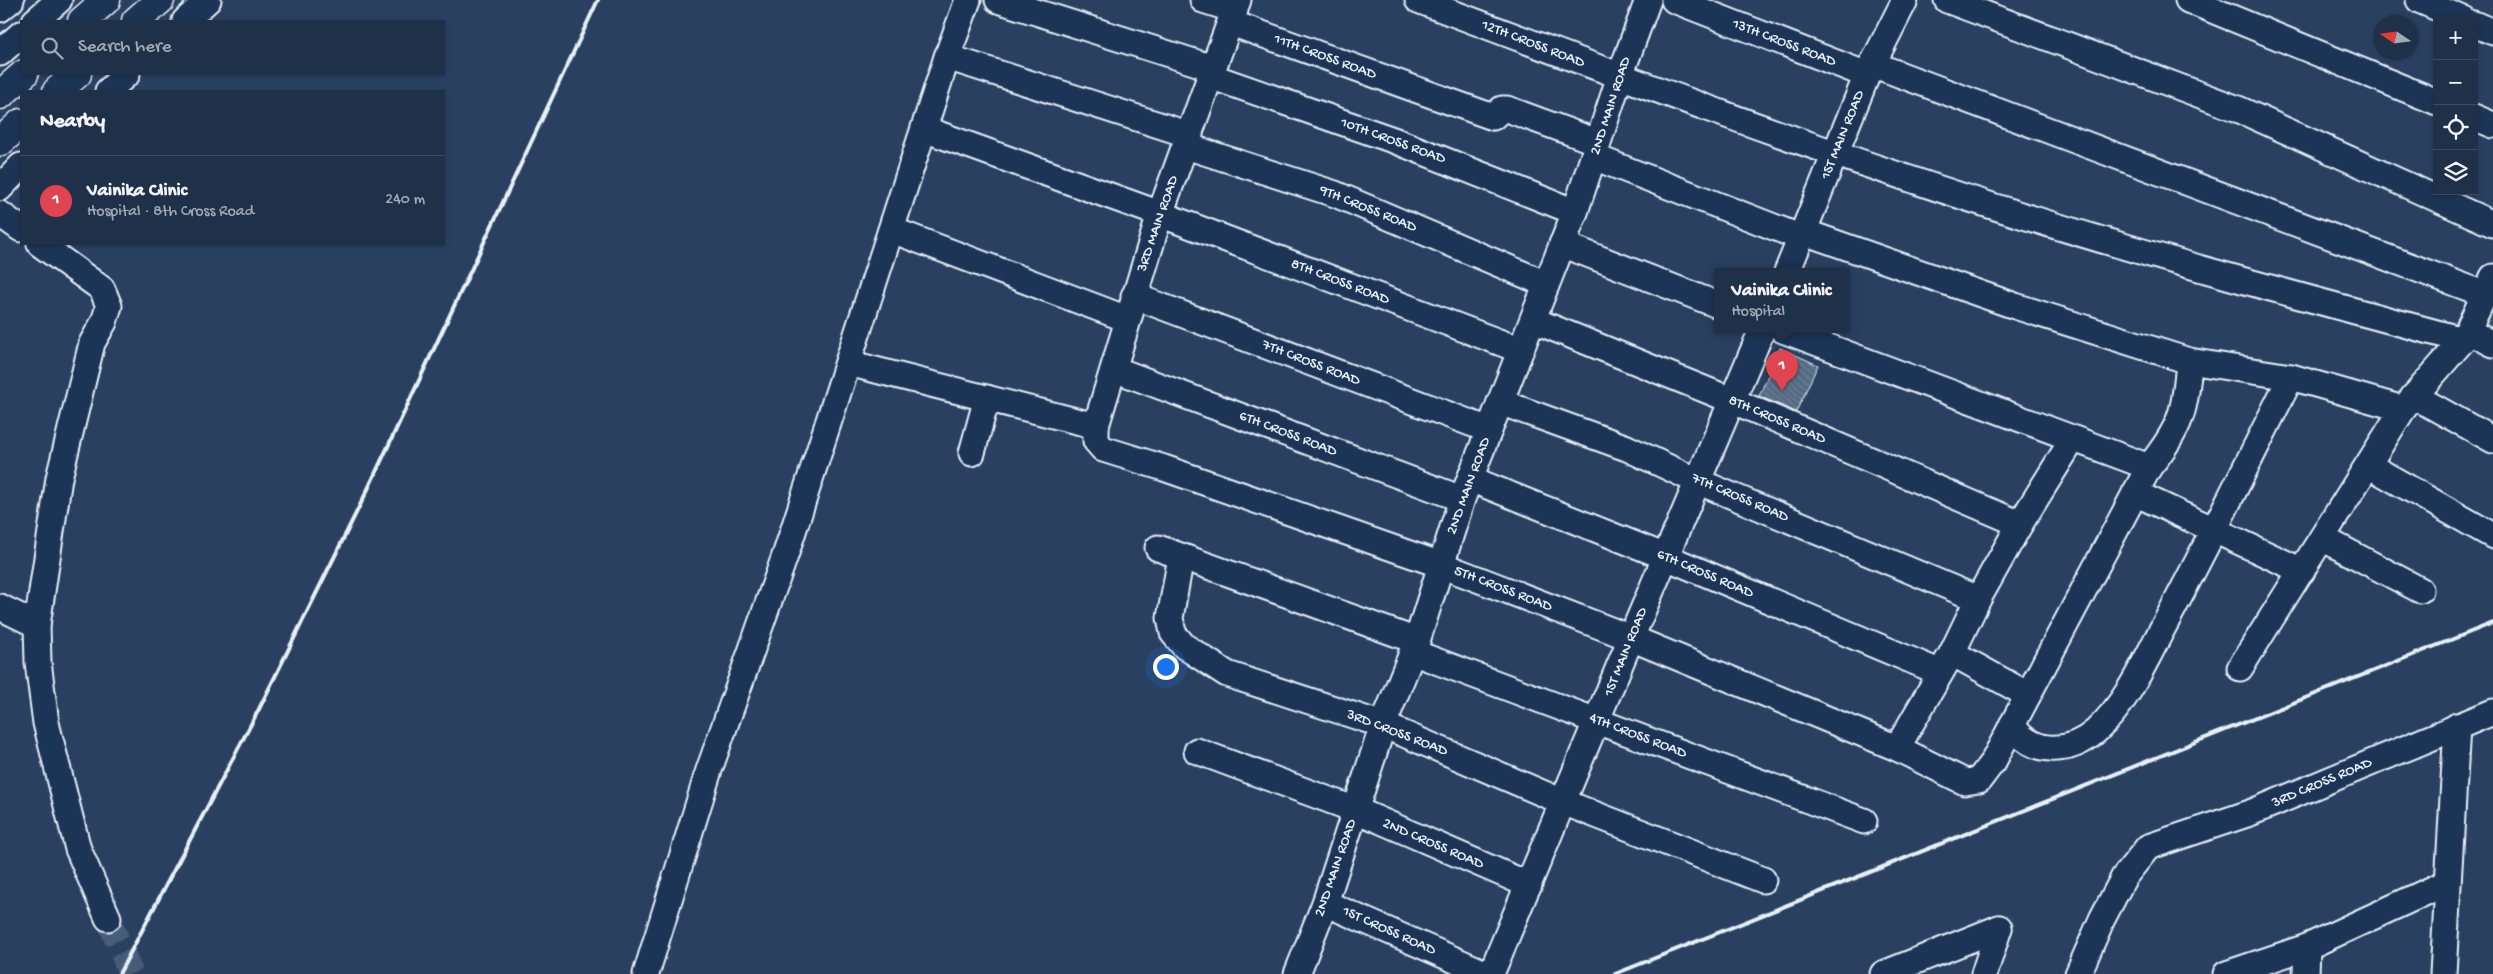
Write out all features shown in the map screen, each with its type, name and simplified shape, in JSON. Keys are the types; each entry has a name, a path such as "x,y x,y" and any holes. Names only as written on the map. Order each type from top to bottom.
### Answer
{"highway":[{"path":"83,20 106,0"},
{"path":"137,20 160,0"},
{"path":"0,95 23,75"},
{"path":"58,90 76,75"},
{"path":"0,142 20,124"}],"street":[{"path":"0,9 11,0"},
{"path":"36,20 59,0"},
{"path":"186,20 208,0"},
{"path":"646,974 710,770 786,553 947,57 968,0"},
{"name":"10TH CROSS ROAD","path":"998,0 1086,28 1212,72 1396,141 1574,212"},
{"name":"11TH CROSS ROAD","path":"1203,0 1235,11 1420,91 1493,117 1502,109 1507,109 1596,150 1803,235 2015,306 2189,361 2291,377 2409,403 2493,440"},
{"name":"12TH CROSS ROAD","path":"1418,0 1620,76 2024,216 2217,274 2465,335 2493,344"},
{"name":"2ND MAIN ROAD","path":"1297,974 1325,903 1383,725 1414,646 1466,489 1574,212 1648,0"},
{"name":"13TH CROSS ROAD","path":"1674,0 2488,286"},
{"name":"1ST MAIN ROAD","path":"1789,268 1870,69 1905,0"},
{"path":"1947,0 2238,108 2493,224"},
{"path":"2188,0 2433,100"},
{"path":"2419,0 2454,15"},
{"name":"3RD MAIN ROAD","path":"1100,438 1114,369 1160,214 1235,11"},
{"path":"2478,26 2493,32"},
{"path":"0,53 20,35"},
{"name":"9TH CROSS ROAD","path":"947,57 1087,102 1334,194 1546,284"},
{"path":"109,90 126,75"},
{"path":"2478,119 2493,125"},
{"name":"8TH CROSS ROAD","path":"924,130 1160,214 1520,350"},
{"path":"0,188 20,167"},
{"path":"0,214 20,228"},
{"name":"7TH CROSS ROAD","path":"892,230 1131,307 1489,430"},
{"path":"1562,244 1714,303"},
{"path":"41,245 102,290 109,306 104,322 92,343 59,478 37,625 38,662 46,723 78,849 108,918"},
{"path":"2240,668 2409,403 2465,335 2488,286"},
{"name":"8TH CROSS ROAD","path":"1533,320 1731,400 2020,524"},
{"name":"1ST MAIN ROAD","path":"1485,971 1529,884 1761,333"},
{"path":"1791,333 2149,467"},
{"path":"2189,361 2186,402 2178,425 2168,444 2149,467 2012,725 2018,735 2030,744 2046,749 2062,749 2078,744 2096,731 2124,699 2291,377"},
{"name":"5TH CROSS ROAD","path":"848,363 987,398 1100,438 1164,468 1441,566 1631,638 1897,748 1964,782 1979,780 1986,774 2012,725"},
{"name":"6TH CROSS ROAD","path":"1114,369 1666,557 1946,662 2028,695"},
{"path":"972,453 987,398"},
{"name":"7TH CROSS ROAD","path":"1500,402 1627,448 1697,481 1978,599"},
{"path":"1897,748 1946,662 1978,599 2020,524 2073,439"},
{"path":"2368,465 2493,536"},
{"path":"2135,493 2302,571"},
{"path":"2322,538 2420,590"},
{"name":"4TH CROSS ROAD","path":"1158,548 1414,646 1598,721 1864,821"},
{"name":"3RD CROSS ROAD","path":"1181,557 1170,618 1173,633 1184,646 1228,674 1383,725 1563,802 1763,880"},
{"path":"0,607 37,625"},
{"name":"3RD CROSS ROAD","path":"2078,974 2102,919 2124,877 2148,847 2250,813 2493,712"},
{"path":"2443,974 2457,726"},
{"name":"2ND CROSS ROAD","path":"1197,751 1356,810 1529,884"},
{"path":"2226,974 2307,947 2448,882"},
{"name":"1ST CROSS ROAD","path":"1325,903 1485,971"},
{"path":"1883,974 1999,928 1984,974"},
{"path":"2306,974 2307,947"}],"shaded area":[{"path":"2493,303 2493,330 2482,324"}],"building":[{"path":"1780,348 1818,365 1796,412 1759,396"}],"tunnel":[{"path":"108,918 131,974"}],"railway":[{"path":"119,974 259,709 368,489 598,0"},
{"path":"1615,974 2493,623"}],"place":[{"name":"Vainika Clinic","path":"1782,391"}]}
